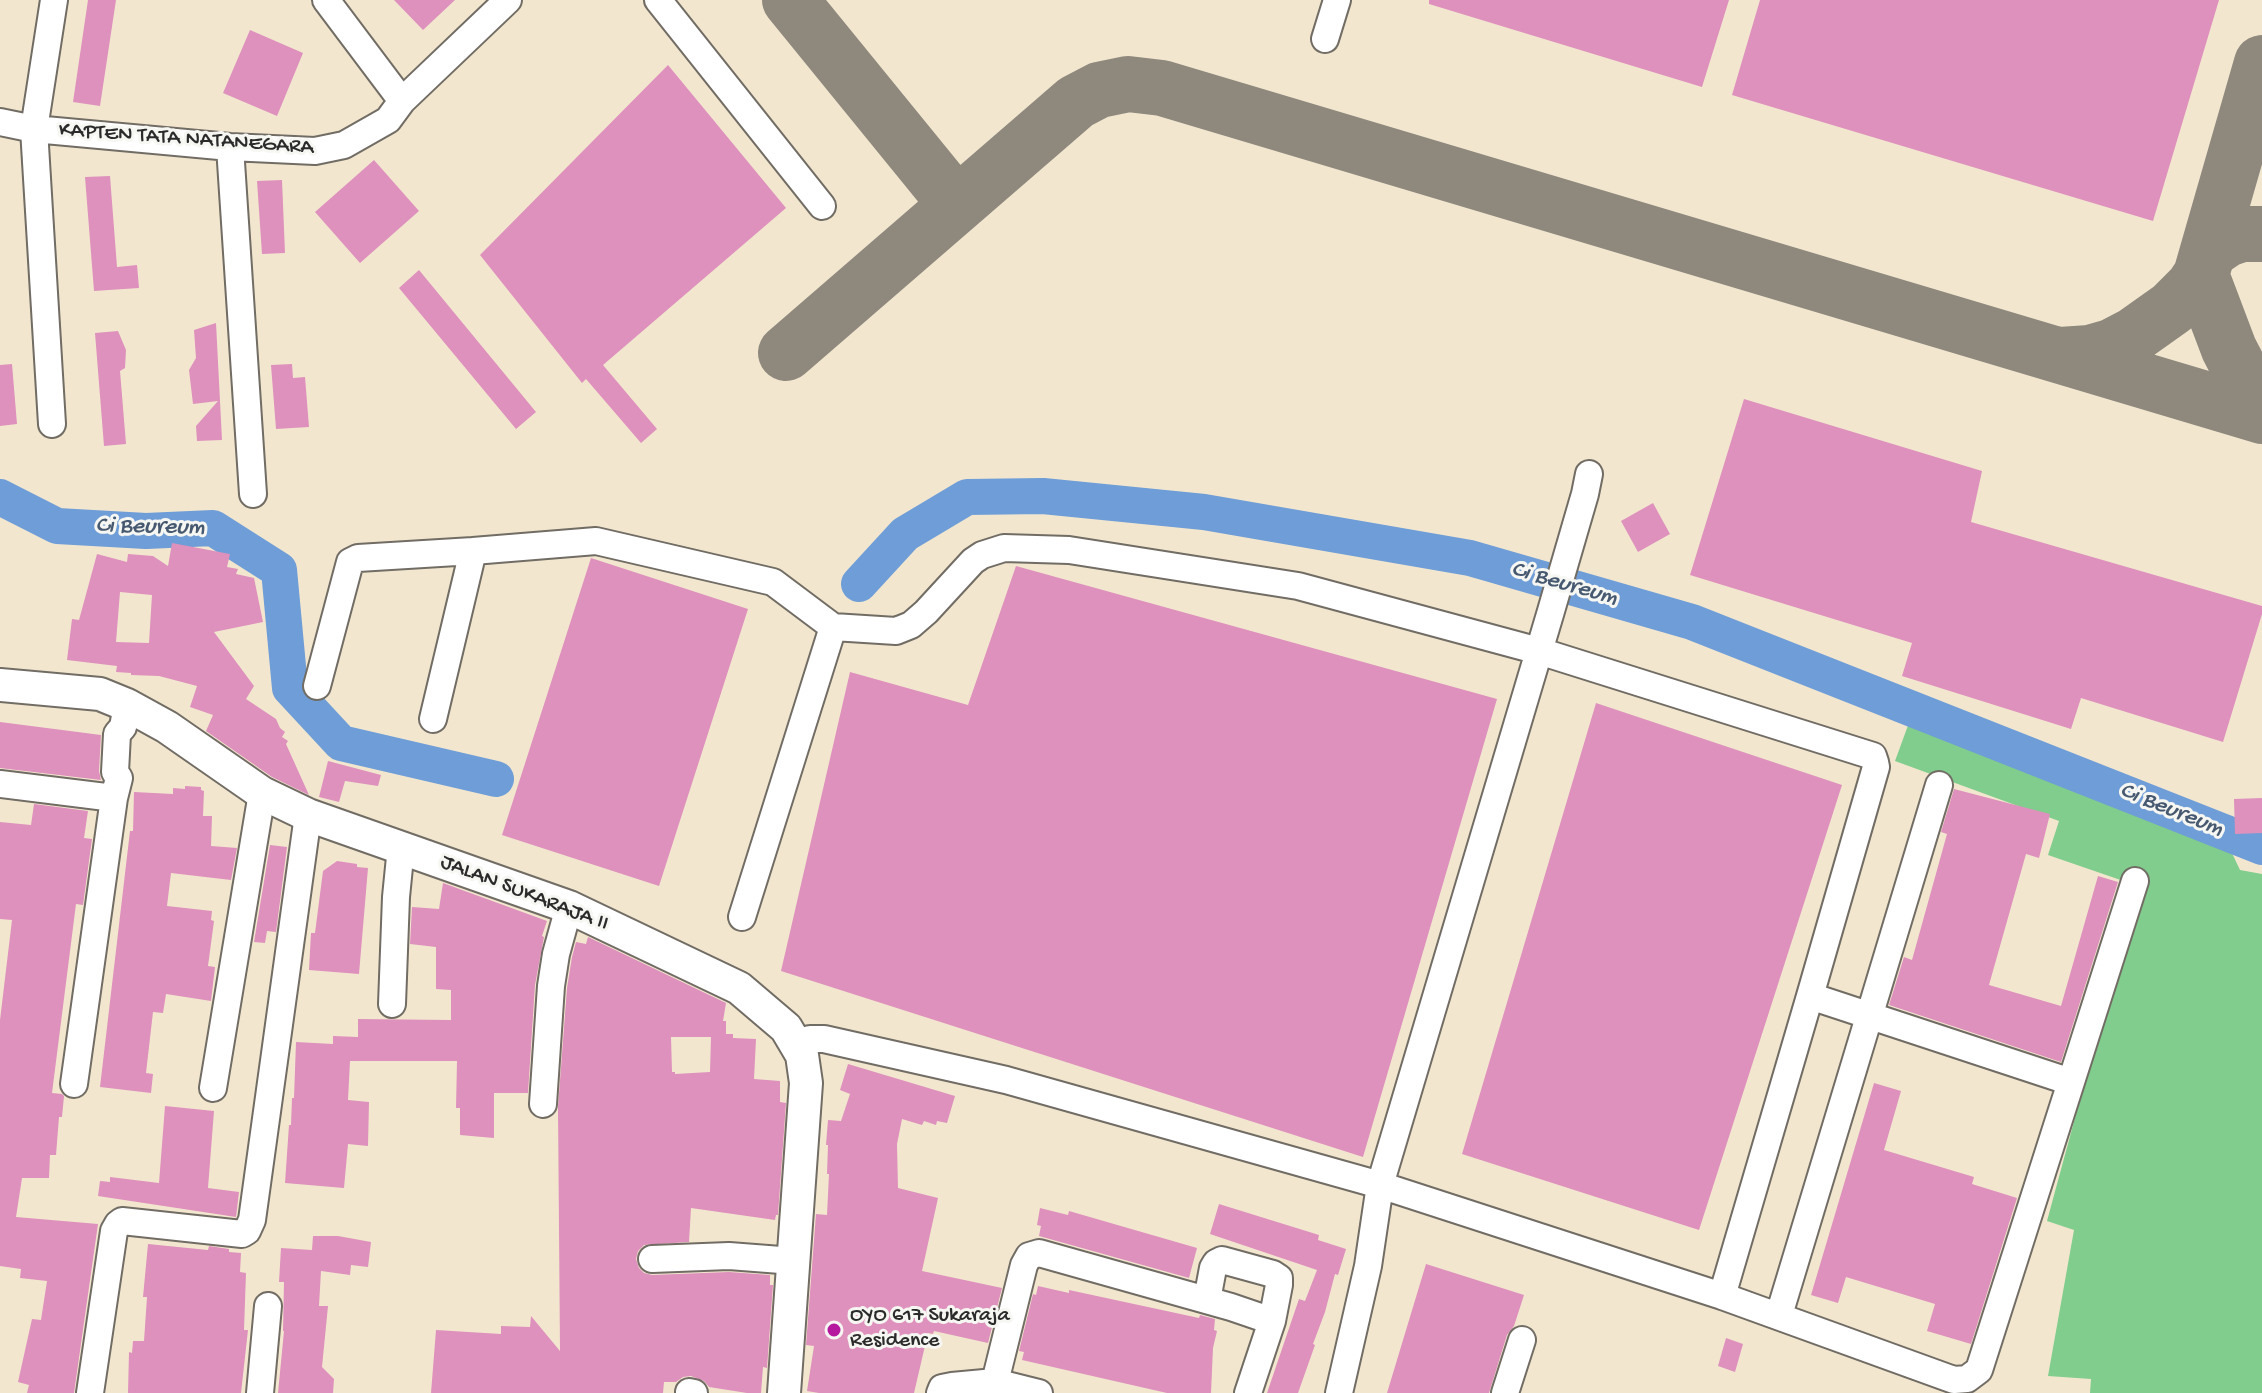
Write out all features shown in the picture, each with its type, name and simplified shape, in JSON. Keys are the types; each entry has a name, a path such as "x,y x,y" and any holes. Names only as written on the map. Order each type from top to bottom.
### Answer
{"main road":[{"name":"JALAN SUKARAJA II","path":"0,685 100,694 125,716 167,727 262,793 308,815 569,907 739,988 786,1028 796,1043 806,1069 806,1083 784,1393"}],"street":[{"path":"52,424 34,129 54,0"},
{"path":"326,0 402,101"},
{"name":"KAPTEN TATA NATANEGARA","path":"0,122 34,129 230,147 315,151 344,145 388,120 402,101 508,0"},
{"path":"658,0 822,206"},
{"path":"1325,39 1337,0"},
{"path":"230,147 253,494"},
{"path":"1339,1393 1368,1266 1380,1185 1587,484"},
{"path":"317,686 350,562 358,558 596,541 773,582 833,627 896,631 911,625 926,612 982,555 1004,548 1069,550 1298,586 1539,651 1873,756 1876,767 1722,1296"},
{"path":"433,719 473,551"},
{"path":"742,917 833,627"},
{"path":"74,1084 116,788 130,775 131,735 125,716"},
{"path":"0,784 116,788"},
{"path":"1779,1315 1939,785"},
{"path":"213,1088 262,793"},
{"path":"90,1393 114,1231 118,1224 122,1221 242,1234 252,1220 308,815"},
{"path":"392,1004 401,847"},
{"path":"796,1043 824,1039 1006,1080 1380,1185 1779,1315 1954,1380 1967,1379 1979,1370 2135,881"},
{"path":"543,1104 551,986 569,907"},
{"path":"1810,996 2071,1082"},
{"path":"995,1382 1024,1265 1029,1256 1039,1253 1272,1321"},
{"path":"652,1259 729,1256 794,1261"},
{"path":"1207,1300 1213,1268 1222,1260 1279,1278 1272,1321 1248,1393"},
{"path":"260,1393 268,1306"},
{"path":"1505,1393 1522,1340"},
{"path":"940,1393 942,1388 995,1382 1039,1393"}],"green space":[{"path":"1854,692 2042,752 2086,777 2132,783 2169,805 2231,851 2240,870 2262,874 2262,1393 2090,1393 2091,1379 2048,1376 2074,1230 2047,1221 2138,886 2048,855 2059,821 1895,761 1910,720 1852,699"}],"building":[{"path":"88,0 116,0 100,106 73,102"},
{"path":"394,0 455,0 423,30"},
{"path":"1429,0 1729,0 1702,87 1429,4"},
{"path":"1760,0 2219,0 2153,221 1732,95"},
{"path":"250,30 303,53 277,116 223,93"},
{"path":"668,65 786,208 603,365 657,429 641,443 586,379 582,383 480,255"},
{"path":"374,160 419,211 360,263 315,212"},
{"path":"110,176 117,267 137,265 139,288 94,291 85,177"},
{"path":"282,180 285,253 262,254 257,181"},
{"path":"419,270 536,412 516,429 399,288"},
{"path":"216,323 222,440 197,441 196,426 218,401 193,404 189,370 196,358 194,330"},
{"path":"118,331 126,350 125,368 120,371 126,444 104,446 95,333"},
{"path":"12,364 17,424 0,426 0,365"},
{"path":"292,364 293,378 305,377 309,427 276,429 271,365"},
{"path":"1744,399 1982,471 1971,522 2262,606 2223,742 2081,698 2071,729 1902,676 1912,643 1690,575"},
{"path":"1653,503 1670,534 1638,552 1621,521"},
{"path":"172,543 230,554 227,567 238,569 236,574 254,578 263,622 214,632 254,686 246,699 276,719 285,732 282,737 288,741 286,744 309,795 272,777 206,731 213,715 190,707 197,686 159,676 116,672 117,666 67,660 72,619 79,620 97,554 127,562 128,554 153,556 168,566","holes":["120,592 152,595 149,643 116,642"]},
{"path":"591,558 748,609 659,886 502,835"},
{"path":"1016,566 1497,699 1363,1157 781,971 850,672 968,705"},
{"path":"1596,703 1842,785 1699,1230 1462,1154"},
{"path":"0,722 101,735 101,780 0,768"},
{"path":"328,761 381,775 378,786 345,781 339,802 319,797"},
{"path":"185,786 201,787 204,791 203,816 212,816 211,846 237,848 231,880 171,873 167,906 212,911 211,920 214,921 208,966 215,967 211,1001 166,994 163,1013 153,1012 146,1073 153,1074 151,1093 100,1087 130,831 133,831 134,792 173,794 173,788 185,789"},
{"path":"1954,789 2050,814 2039,858 2026,854 1989,985 2061,1006 2098,876 2118,882 2061,1062 1889,1005 1904,957 1912,960 1947,834 1941,832"},
{"path":"2262,798 2262,833 2235,834 2234,799"},
{"path":"34,804 88,811 84,838 92,839 83,905 76,904 52,1093 64,1096 56,1155 50,1155 49,1178 22,1178 16,1217 98,1224 74,1393 27,1393 29,1385 18,1382 32,1319 41,1320 47,1281 20,1278 21,1269 0,1266 0,1020 12,920 0,919 0,822 31,825"},
{"path":"270,845 287,847 276,932 267,931 265,943 254,942"},
{"path":"337,861 368,868 359,974 309,970 311,933 315,933 323,871"},
{"path":"443,883 547,921 535,985 528,1093 494,1093 494,1138 460,1135 460,1108 456,1108 457,1061 350,1061 348,1100 369,1102 368,1146 348,1144 344,1188 285,1183 296,1042 333,1044 333,1036 358,1037 358,1019 451,1020 451,990 436,989 436,947 410,944 412,907 439,909"},
{"path":"588,937 726,1003 723,1021 726,1021 726,1034 733,1034 733,1038 756,1039 754,1079 780,1081 780,1102 786,1103 778,1215 775,1220 691,1208 689,1242 644,1245 636,1259 644,1273 652,1275 729,1272 770,1275 770,1285 773,1285 767,1368 763,1367 761,1393 709,1387 704,1381 691,1376 676,1382 664,1382 663,1393 431,1393 436,1330 501,1334 501,1326 530,1327 531,1316 560,1351 558,1107 572,957 576,942 586,944","holes":["671,1037 711,1037 710,1072 672,1072"]},
{"path":"848,1064 955,1096 947,1123 937,1121 936,1125 924,1121 922,1125 902,1119 897,1144 898,1188 938,1198 922,1271 1002,1288 988,1343 934,1331 933,1334 928,1333 914,1393 807,1391 814,1346 806,1345 816,1214 827,1215 828,1120 841,1121 850,1094 840,1090"},
{"path":"1874,1083 1901,1091 1884,1150 1974,1177 1972,1184 2017,1198 1971,1344 1927,1331 1935,1304 1846,1277 1838,1303 1811,1295"},
{"path":"165,1106 214,1111 208,1188 239,1192 236,1217 98,1196 100,1181 110,1182 110,1177 159,1183"},
{"path":"1219,1204 1319,1235 1318,1240 1346,1249 1338,1275 1335,1274 1298,1393 1267,1393 1299,1299 1305,1301 1317,1270 1210,1234"},
{"path":"1040,1208 1068,1215 1069,1211 1197,1248 1189,1278 1039,1236"},
{"path":"313,1236 338,1236 371,1242 368,1267 351,1265 350,1275 321,1271 319,1306 328,1306 322,1367 334,1379 333,1393 278,1393 284,1331 284,1282 279,1282 281,1248 312,1250"},
{"path":"148,1244 208,1250 209,1246 241,1253 240,1272 246,1273 244,1330 248,1330 241,1393 128,1393 129,1352 132,1353 133,1341 144,1341 147,1297 143,1297"},
{"path":"1426,1264 1524,1295 1514,1326 1507,1335 1489,1393 1387,1393"},
{"path":"1038,1286 1215,1319 1214,1330 1217,1331 1211,1393 1167,1393 1022,1360 1024,1352 1019,1351 1033,1294 1036,1295"},
{"path":"1726,1338 1743,1344 1735,1372 1718,1366"}],"waterway":[{"name":"Ci Beureum","path":"859,584 905,534 967,497 1043,496 1204,512 1470,558 1692,622 2262,847"},
{"name":"Ci Beureum","path":"0,497 57,526 146,531 213,528 279,570 290,688 341,743 496,779"}],"taxiway":[{"path":"790,0 957,205"},
{"path":"2060,355 2090,353 2111,347 2172,308 2193,287 2201,275 2262,63"},
{"path":"786,353 1076,102 1099,90 1128,84 1162,88 2262,416"},
{"path":"2206,258 2212,249 2227,239 2242,234 2262,234"},
{"path":"2201,275 2229,349 2244,378 2262,401"}],"place":[{"name":"OYO 617 Sukaraja Residence","path":"834,1330"}]}
